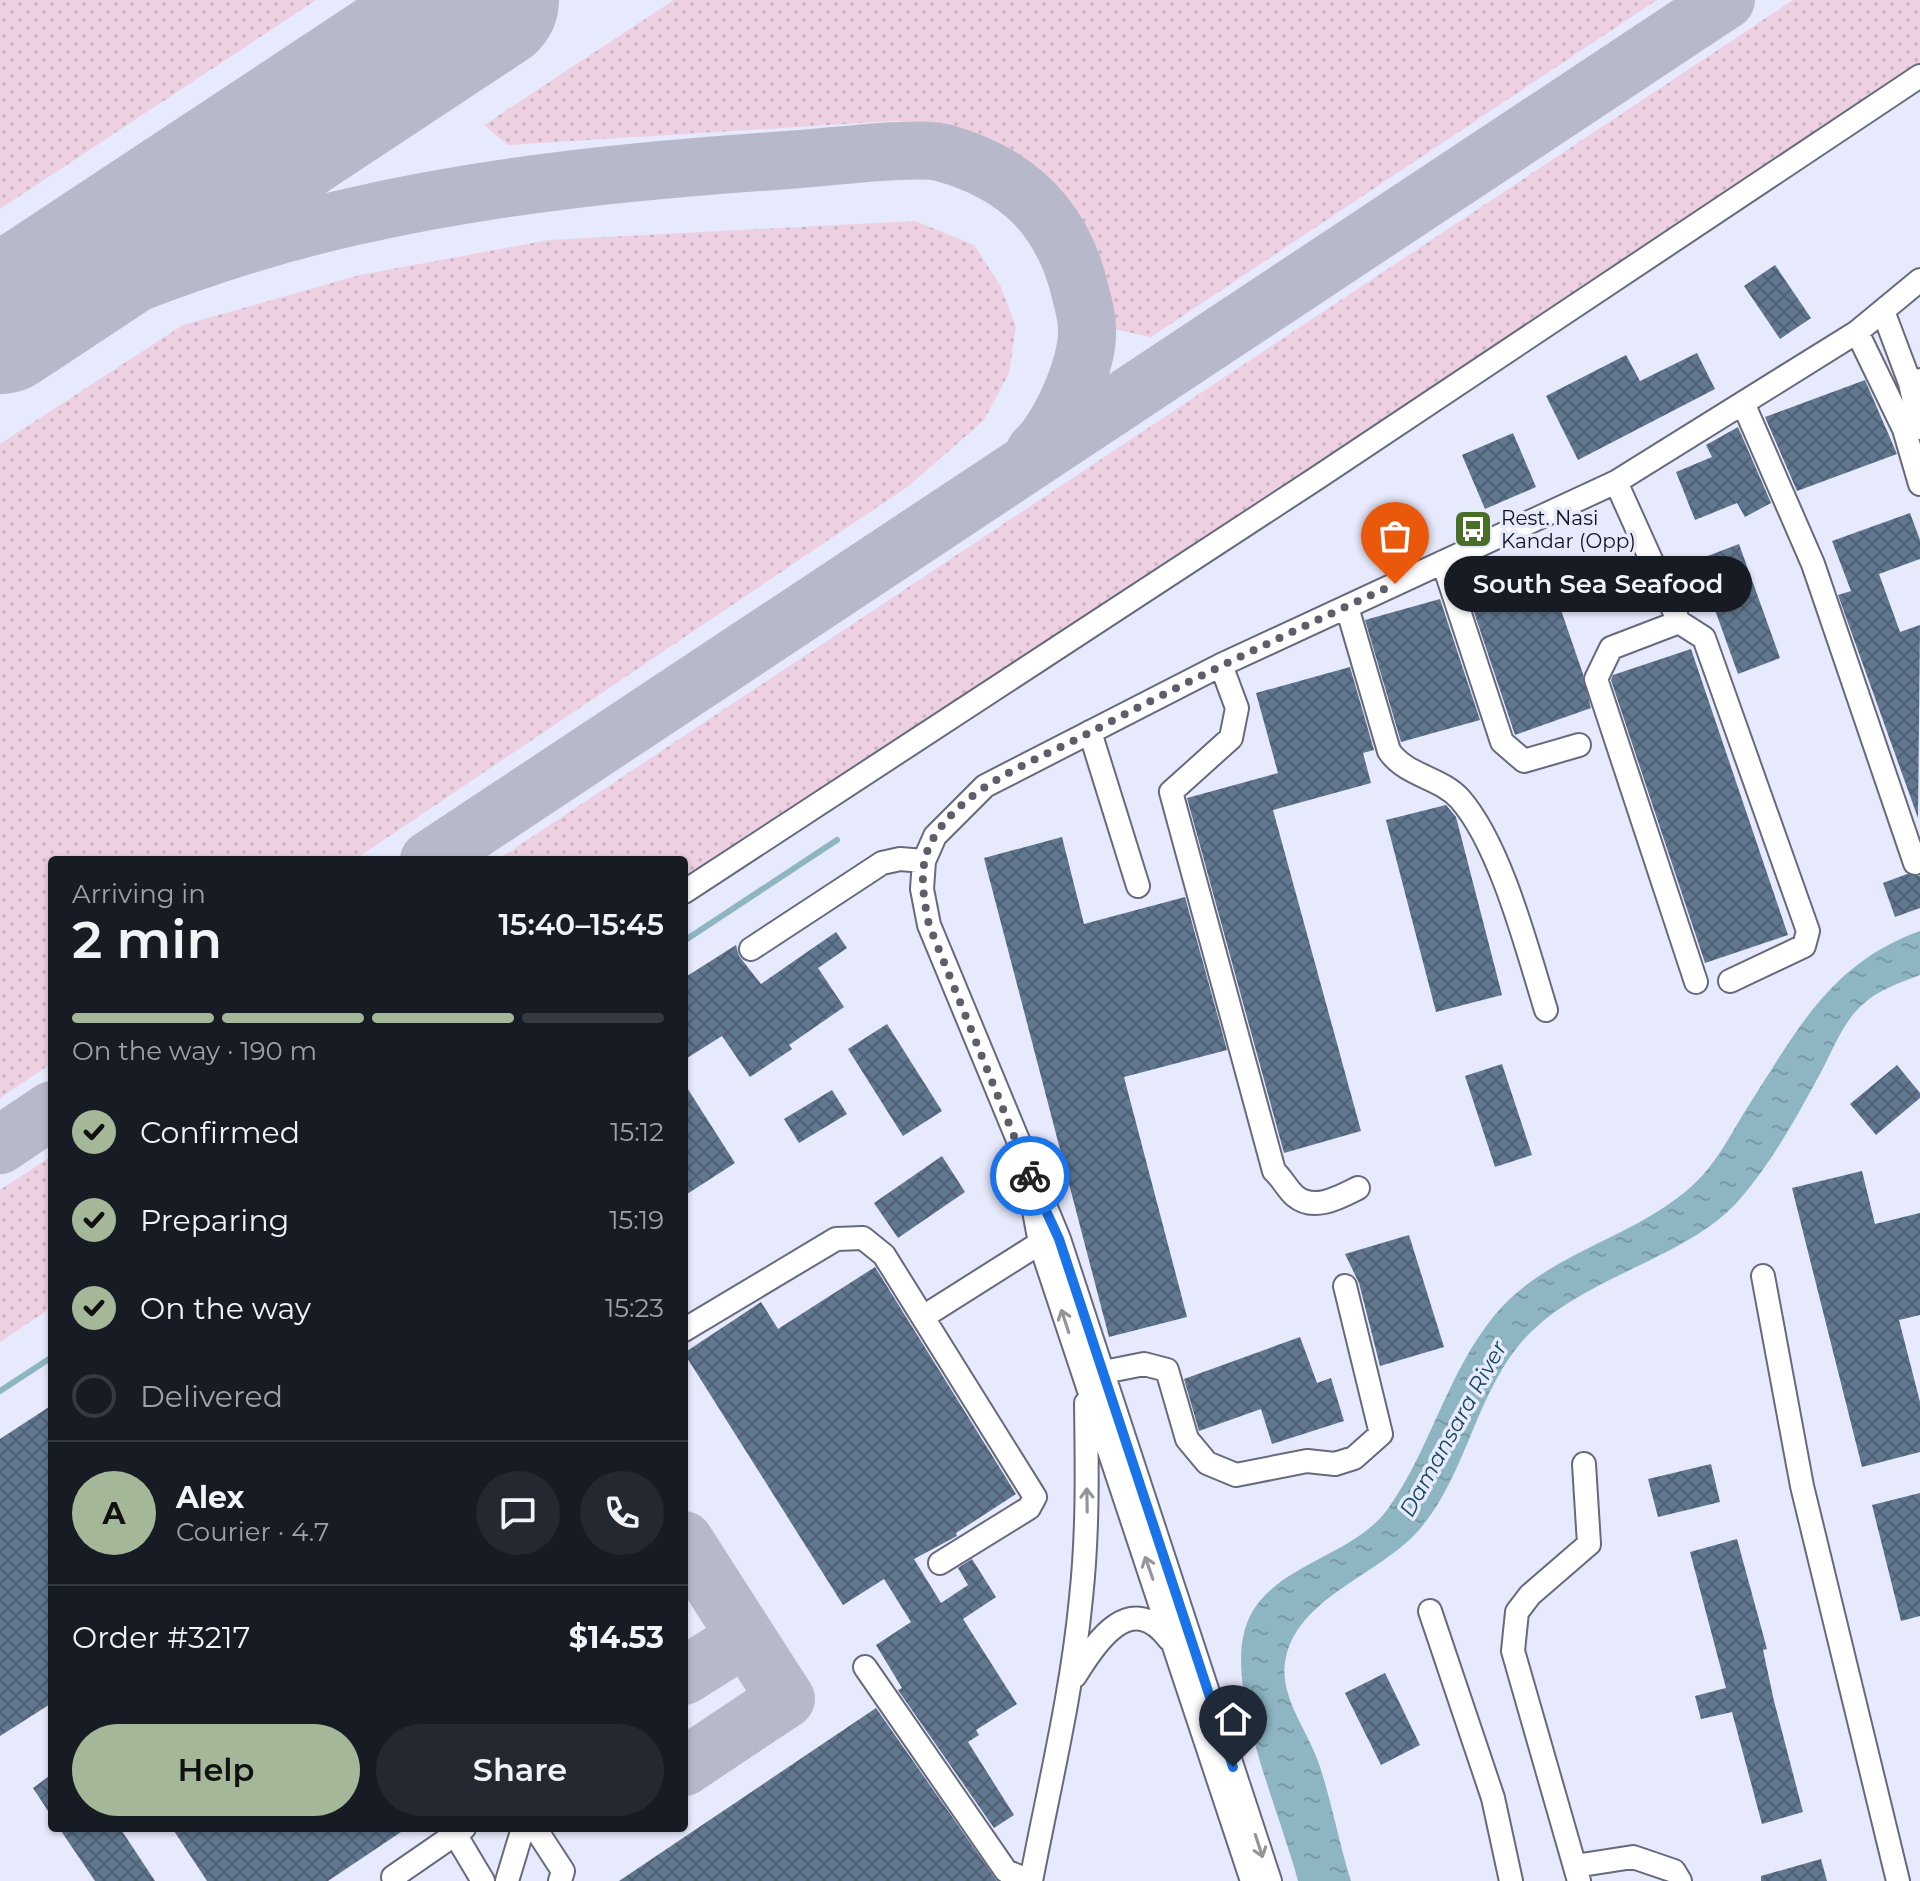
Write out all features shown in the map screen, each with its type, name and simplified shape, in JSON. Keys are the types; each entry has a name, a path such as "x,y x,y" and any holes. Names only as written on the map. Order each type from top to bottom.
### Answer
{"street":[{"path":"688,889 1317,478 1920,76"},
{"path":"1252,1881 1177,1649 1095,1378 1059,1239 929,925 922,889 924,861 935,836 985,786 1221,665 1616,482 1857,332 1920,280"},
{"path":"1883,311 1915,382 1920,428"},
{"path":"1857,332 1904,429 1920,484"},
{"path":"1743,403 1813,564 1915,863"},
{"path":"1616,482 1679,622 1704,638 1808,931 1804,946 1730,981"},
{"path":"1443,562 1502,742 1524,761 1579,745"},
{"path":"1347,607 1389,751 1404,766 1448,786 1475,820 1518,923 1546,1010"},
{"path":"1679,622 1611,648 1596,679 1696,982"},
{"path":"1221,665 1237,708 1231,738 1171,792 1274,1171 1295,1196 1306,1203 1331,1202 1358,1188"},
{"path":"1090,732 1138,886"},
{"path":"751,949 882,863 900,859 924,861"},
{"path":"1025,1163 1040,1243 1095,1378 1270,1881"},
{"path":"688,1328 836,1239 848,1235 863,1238 884,1255 1035,1497 1029,1508 940,1563"},
{"path":"923,1317 1040,1243"},
{"path":"1763,1276 1802,1486 1898,1881"},
{"path":"1095,1378 1144,1364 1167,1370 1187,1439 1207,1463 1236,1475 1307,1461 1335,1464 1354,1458 1381,1434 1345,1286"},
{"path":"865,1667 1006,1871 1030,1881 1067,1696 1087,1525 1095,1378"},
{"path":"1584,1464 1589,1544 1530,1595 1517,1612 1513,1651 1577,1873 1633,1857 1674,1871 1680,1881"},
{"path":"1430,1611 1493,1798 1511,1881"},
{"path":"1067,1696 1093,1646 1112,1626 1142,1617 1155,1622 1177,1649"},
{"path":"393,1877 458,1832"},
{"path":"459,1832 483,1881"},
{"path":"507,1881 522,1832"},
{"path":"538,1832 563,1871 560,1881"}],"shaded area":[{"path":"0,0 316,0 0,209"},
{"path":"674,0 1657,0 1151,337 1113,329 1103,274 1093,247 1080,222 1063,200 1020,161 969,134 942,125 893,121 508,145 484,125"},
{"path":"1793,0 1920,0 1920,71 688,883 688,856 503,856"},
{"path":"915,221 974,245 1000,285 1016,327 1009,373 984,420 910,485 360,856 48,856 48,1066 0,1098 0,444 183,325 360,275 549,240"},
{"path":"48,1159 48,1310 0,1342 0,1190"}],"water":[{"name":"Damansara River","path":"1920,931 1920,975 1882,991 1855,1012 1784,1138 1740,1199 1695,1236 1582,1294 1532,1331 1498,1377 1450,1482 1419,1530 1403,1546 1324,1602 1294,1636 1286,1657 1286,1685 1319,1764 1351,1881 1298,1881 1258,1754 1243,1686 1241,1655 1245,1629 1255,1608 1288,1577 1352,1540 1371,1527 1387,1510 1416,1462 1477,1339 1515,1294 1564,1261 1644,1220 1693,1185 1716,1158 1782,1053 1818,1003 1862,961"}],"building":[{"path":"1775,265 1811,318 1780,339 1744,286"},
{"path":"1697,353 1715,389 1578,460 1546,396 1626,355 1640,381"},
{"path":"1865,380 1897,454 1797,491 1765,417"},
{"path":"1738,427 1771,503 1745,517 1737,503 1695,520 1676,472 1712,457 1706,445"},
{"path":"1513,433 1536,487 1485,509 1462,455"},
{"path":"1910,513 1920,540 1920,559 1879,574 1900,632 1920,625 1918,818 1838,595 1851,591 1832,541"},
{"path":"1739,544 1780,658 1738,674 1697,560"},
{"path":"1551,581 1583,674 1591,708 1515,735 1473,609"},
{"path":"1440,599 1480,720 1401,742 1365,620"},
{"path":"1691,649 1788,935 1705,963 1611,680 1613,675"},
{"path":"1350,667 1374,750 1363,753 1371,783 1273,810 1361,1131 1284,1153 1187,798 1278,773 1256,693"},
{"path":"1446,805 1456,817 1502,995 1436,1012 1386,820"},
{"path":"1062,837 1084,924 1185,897 1227,1050 1124,1077 1187,1317 1109,1337 984,858"},
{"path":"1907,874 1920,876 1920,908 1895,917 1883,883"},
{"path":"836,932 847,948 818,968 844,1007 789,1045 792,1049 750,1077 722,1036 688,1057 688,975 736,945 739,956 761,984"},
{"path":"887,1024 942,1111 903,1136 848,1049"},
{"path":"1502,1064 1532,1155 1495,1167 1465,1076"},
{"path":"1897,1065 1920,1093 1920,1098 1876,1135 1850,1104"},
{"path":"688,1089 735,1163 688,1193"},
{"path":"832,1090 847,1114 799,1143 784,1119"},
{"path":"942,1156 965,1192 898,1238 874,1203"},
{"path":"1862,1171 1875,1224 1920,1213 1920,1315 1899,1320 1920,1402 1920,1452 1862,1467 1792,1188"},
{"path":"1409,1235 1444,1347 1380,1366 1359,1283 1345,1254"},
{"path":"875,1267 1016,1494 956,1533 957,1536 914,1559 941,1603 968,1585 958,1568 972,1559 996,1597 963,1619 1017,1704 976,1730 979,1735 968,1742 1014,1815 994,1828 898,1690 902,1688 876,1645 911,1622 884,1579 843,1605 688,1359 688,1350 761,1302 778,1329"},
{"path":"1300,1337 1317,1383 1331,1378 1344,1421 1272,1444 1261,1409 1199,1431 1184,1379"},
{"path":"48,1408 48,1706 0,1736 0,1439"},
{"path":"1711,1464 1720,1502 1658,1517 1648,1479"},
{"path":"1920,1493 1920,1616 1901,1621 1872,1505"},
{"path":"1737,1539 1767,1649 1763,1650 1774,1701 1803,1812 1762,1824 1732,1712 1701,1719 1695,1696 1726,1688 1690,1552"},
{"path":"1385,1673 1420,1745 1381,1765 1345,1693"},
{"path":"876,1708 997,1881 619,1881"},
{"path":"48,1777 48,1811 33,1788"},
{"path":"62,1832 123,1832 155,1881 95,1881"},
{"path":"175,1832 401,1832 328,1881 207,1881"},
{"path":"1821,1859 1827,1881 1761,1881 1761,1876"}],"waterway":[{"path":"688,938 837,840"},
{"path":"0,1391 48,1360"}],"taxiway":[{"path":"435,856 1726,0"},
{"path":"0,341 85,303 216,254 306,228 405,205 514,187 623,174 869,153 931,151 971,162 1016,187 1050,222 1073,268 1086,321 1083,359 1063,411 1035,451"},
{"path":"0,1145 48,1113"},
{"path":"688,1546 786,1699 688,1764"},
{"path":"688,1673 746,1637"}],"runway":[{"path":"0,322 487,0"}],"way so far":[{"path":"1030,1176 929,925 922,889 924,861 935,836 985,786 1221,665 1395,584"}],"place":[{"name":"Rest. Nasi Kandar (Opp)","path":"1473,529"},
{"name":"South Sea Seafood","path":"1395,584"}],"route":[{"path":"1030,1176 1059,1239 1233,1767"}]}
